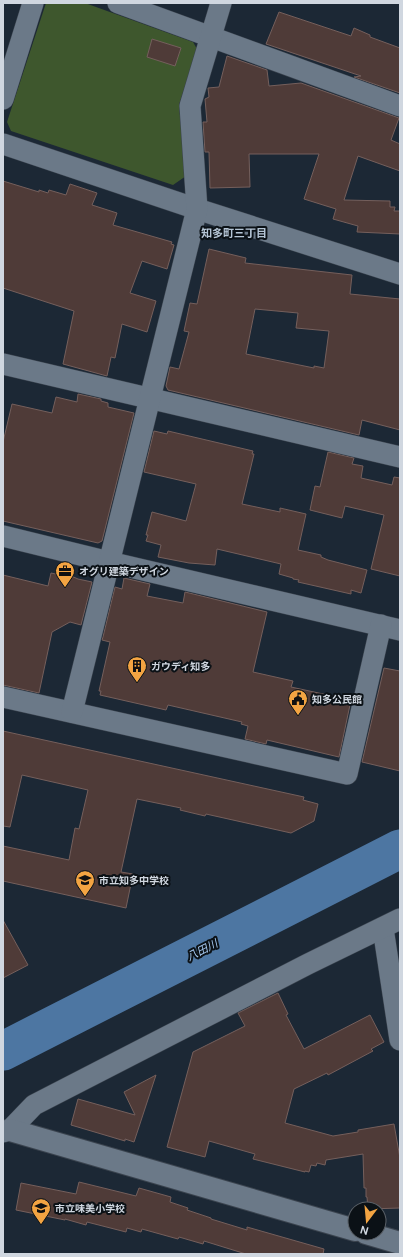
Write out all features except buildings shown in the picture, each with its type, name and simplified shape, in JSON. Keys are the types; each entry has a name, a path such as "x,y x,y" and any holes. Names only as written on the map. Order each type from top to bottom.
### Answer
{"street":[{"path":"3,99 33,3"},
{"path":"118,3 400,106"},
{"path":"72,712 197,209 190,106 221,3"},
{"path":"3,144 197,209 400,274"},
{"path":"3,364 400,456"},
{"path":"3,536 390,627 347,774 3,697"},
{"path":"7,1131 34,1105 308,964 392,923 400,1040"},
{"path":"7,1131 347,1228"},
{"path":"387,1239 400,1243"}],"green space":[{"path":"46,3 85,3 193,42 197,49 179,105 186,176 173,185 11,131 7,122"}],"waterway":[{"name":"八田川","path":"3,1051 400,849"}],"place":[{"name":"オグリ建築デザイン","path":"65,588"},
{"name":"ガウディ知多","path":"137,683"},
{"name":"知多公民館","path":"298,716"},
{"name":"市立知多中学校","path":"85,897"},
{"name":"市立味美小学校","path":"41,1225"}],"district":[{"name":"知多町三丁目","path":"234,233"}]}
